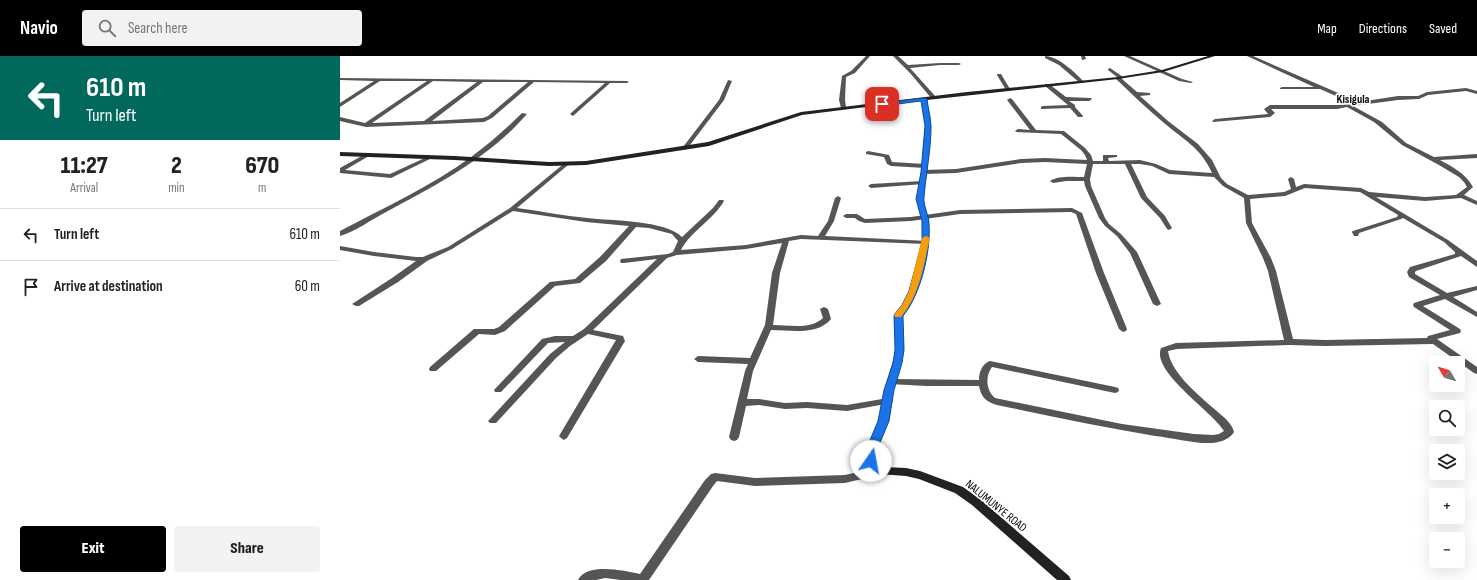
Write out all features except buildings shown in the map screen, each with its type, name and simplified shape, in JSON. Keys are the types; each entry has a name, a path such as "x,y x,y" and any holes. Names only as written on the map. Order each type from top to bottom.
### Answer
{"street":[{"path":"843,107 842,100 844,76 853,72 868,56"},
{"path":"895,56 934,98"},
{"path":"1126,56 1190,82"},
{"path":"340,154 566,164 597,162 715,142 797,115 843,107 1120,78 1163,71 1202,57 1213,56"},
{"path":"1249,56 1358,104"},
{"path":"1047,57 1061,64 1082,82"},
{"path":"906,67 959,64"},
{"path":"1110,69 1166,122 1196,145 1206,155 1218,179 1225,185 1247,197 1285,194 1304,186 1311,185 1361,190 1446,241 1477,265"},
{"path":"999,75 1008,89"},
{"path":"340,79 627,82"},
{"path":"340,105 380,79"},
{"path":"366,125 432,80"},
{"path":"425,123 483,80"},
{"path":"340,119 366,125 484,120 490,117 533,80"},
{"path":"685,148 721,100 730,81"},
{"path":"574,114 609,82"},
{"path":"1047,85 1073,106 1080,116"},
{"path":"1282,88 1322,88"},
{"path":"1215,121 1270,115 1272,113 1267,109 1270,107 1348,105 1398,98 1420,97 1427,94 1466,89 1477,93"},
{"path":"1135,94 1148,94"},
{"path":"584,580 595,575 616,573 642,580 708,483 715,477 755,482 845,479 866,474 876,468 871,461 871,457 874,445 884,421 889,390 900,350 898,315 906,306 914,291 926,242 926,221 923,216 920,199 925,169 928,126 924,99"},
{"path":"1064,99 1089,99"},
{"path":"1010,100 1034,131"},
{"path":"1348,105 1379,122 1404,144 1434,159 1467,180 1470,187 1458,197 1424,199 1369,194"},
{"path":"1043,108 1073,106"},
{"path":"340,234 435,183 473,159 507,131 524,114"},
{"path":"1018,131 1060,131 1065,133 1088,155 1090,162 1087,179 1092,198 1104,221 1119,235 1133,252 1157,304"},
{"path":"868,153 887,156 889,163 892,164 925,169 956,171 1035,160 1106,163 1126,162 1154,165 1164,171 1173,173 1216,175"},
{"path":"340,171 367,155"},
{"path":"1106,163 1105,156 1115,156"},
{"path":"1434,159 1477,156"},
{"path":"340,171 391,176 431,157"},
{"path":"1126,162 1144,198 1163,217 1169,228"},
{"path":"356,304 395,280 424,259 450,248 512,209 566,164"},
{"path":"1291,178 1294,190"},
{"path":"1053,181 1066,179 1087,179"},
{"path":"872,186 922,183"},
{"path":"1459,195 1477,203"},
{"path":"1247,197 1249,223 1272,271 1289,342"},
{"path":"820,238 831,221 838,198"},
{"path":"676,253 682,241 716,209 721,201"},
{"path":"512,209 586,220 649,226 674,233 682,241"},
{"path":"846,216 857,216 861,220 865,220 911,219 923,216 960,212 1068,209 1076,211 1079,213 1123,328"},
{"path":"1356,234 1355,232 1399,218 1401,215"},
{"path":"432,369 477,332 495,332 502,329 553,284 577,281 603,259 635,224"},
{"path":"624,261 664,258 676,253 746,247 802,238 926,242"},
{"path":"734,437 749,372 768,327 776,273 786,241"},
{"path":"340,248 374,254 424,259"},
{"path":"1459,251 1458,255 1413,269 1411,272 1412,275 1477,315"},
{"path":"493,421 553,356 574,339 587,331 664,258"},
{"path":"1430,338 1457,331 1417,304 1477,288"},
{"path":"768,327 799,328 820,326 827,319 824,309"},
{"path":"564,436 621,341 620,338 587,331"},
{"path":"498,390 545,341 555,339 574,339"},
{"path":"1114,390 990,364 984,373 983,383 990,400 997,402 1122,427 1194,438 1213,439 1222,437 1229,432 1228,428 1172,372 1163,354 1164,350 1176,346 1289,342 1333,343 1435,341 1477,371"},
{"path":"698,359 753,361"},
{"path":"892,382 983,383"},
{"path":"742,403 759,402 785,406 807,405 847,408 888,401"},
{"name":"NALUMUNYE ROAD","path":"876,468 883,471 906,472 920,475 959,490 976,502 1065,580"}],"slow traffic":[{"path":"898,315 906,306 914,291 926,238"}],"district":[{"name":"Kisigula","path":"1353,99"}],"route":[{"path":"871,461 874,445 884,421 889,390 900,350 898,315 906,306 914,291 926,242 926,221 923,216 920,199 928,126 924,99 882,104"}]}
